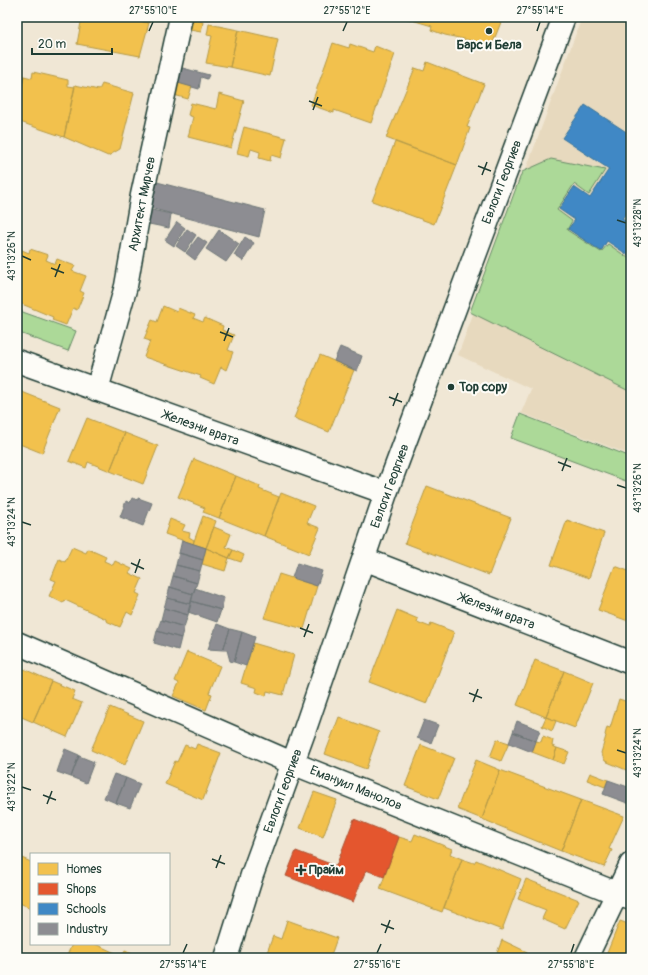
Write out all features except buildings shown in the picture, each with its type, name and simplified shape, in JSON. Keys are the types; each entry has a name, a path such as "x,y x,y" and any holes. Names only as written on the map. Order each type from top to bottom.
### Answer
{"street":[{"name":"Архитект Мирчев","path":"97,390 126,286 142,195 181,17"},
{"name":"Евлоги Георгиев","path":"226,958 252,875 386,493 564,17"},
{"name":"Железни врата","path":"17,361 386,493"},
{"name":"Железни врата","path":"364,559 631,663"},
{"name":"Емануил Манолов","path":"17,643 292,763 624,896"},
{"path":"586,958 624,896 631,864"}],"shaded area":[{"path":"582,17 631,17 631,455 521,413 531,389 458,355"}],"green space":[{"path":"551,159 605,170 589,195 574,184 557,210 572,221 567,230 601,252 608,244 631,260 631,392 470,312 522,172"},
{"path":"17,310 76,331 68,351 17,332"},
{"path":"520,414 631,457 631,483 511,438"}],"place":[{"name":"Барс и Бела","path":"489,31"},
{"name":"Top copy","path":"451,387"},
{"name":"Прайм","path":"301,870"}]}
